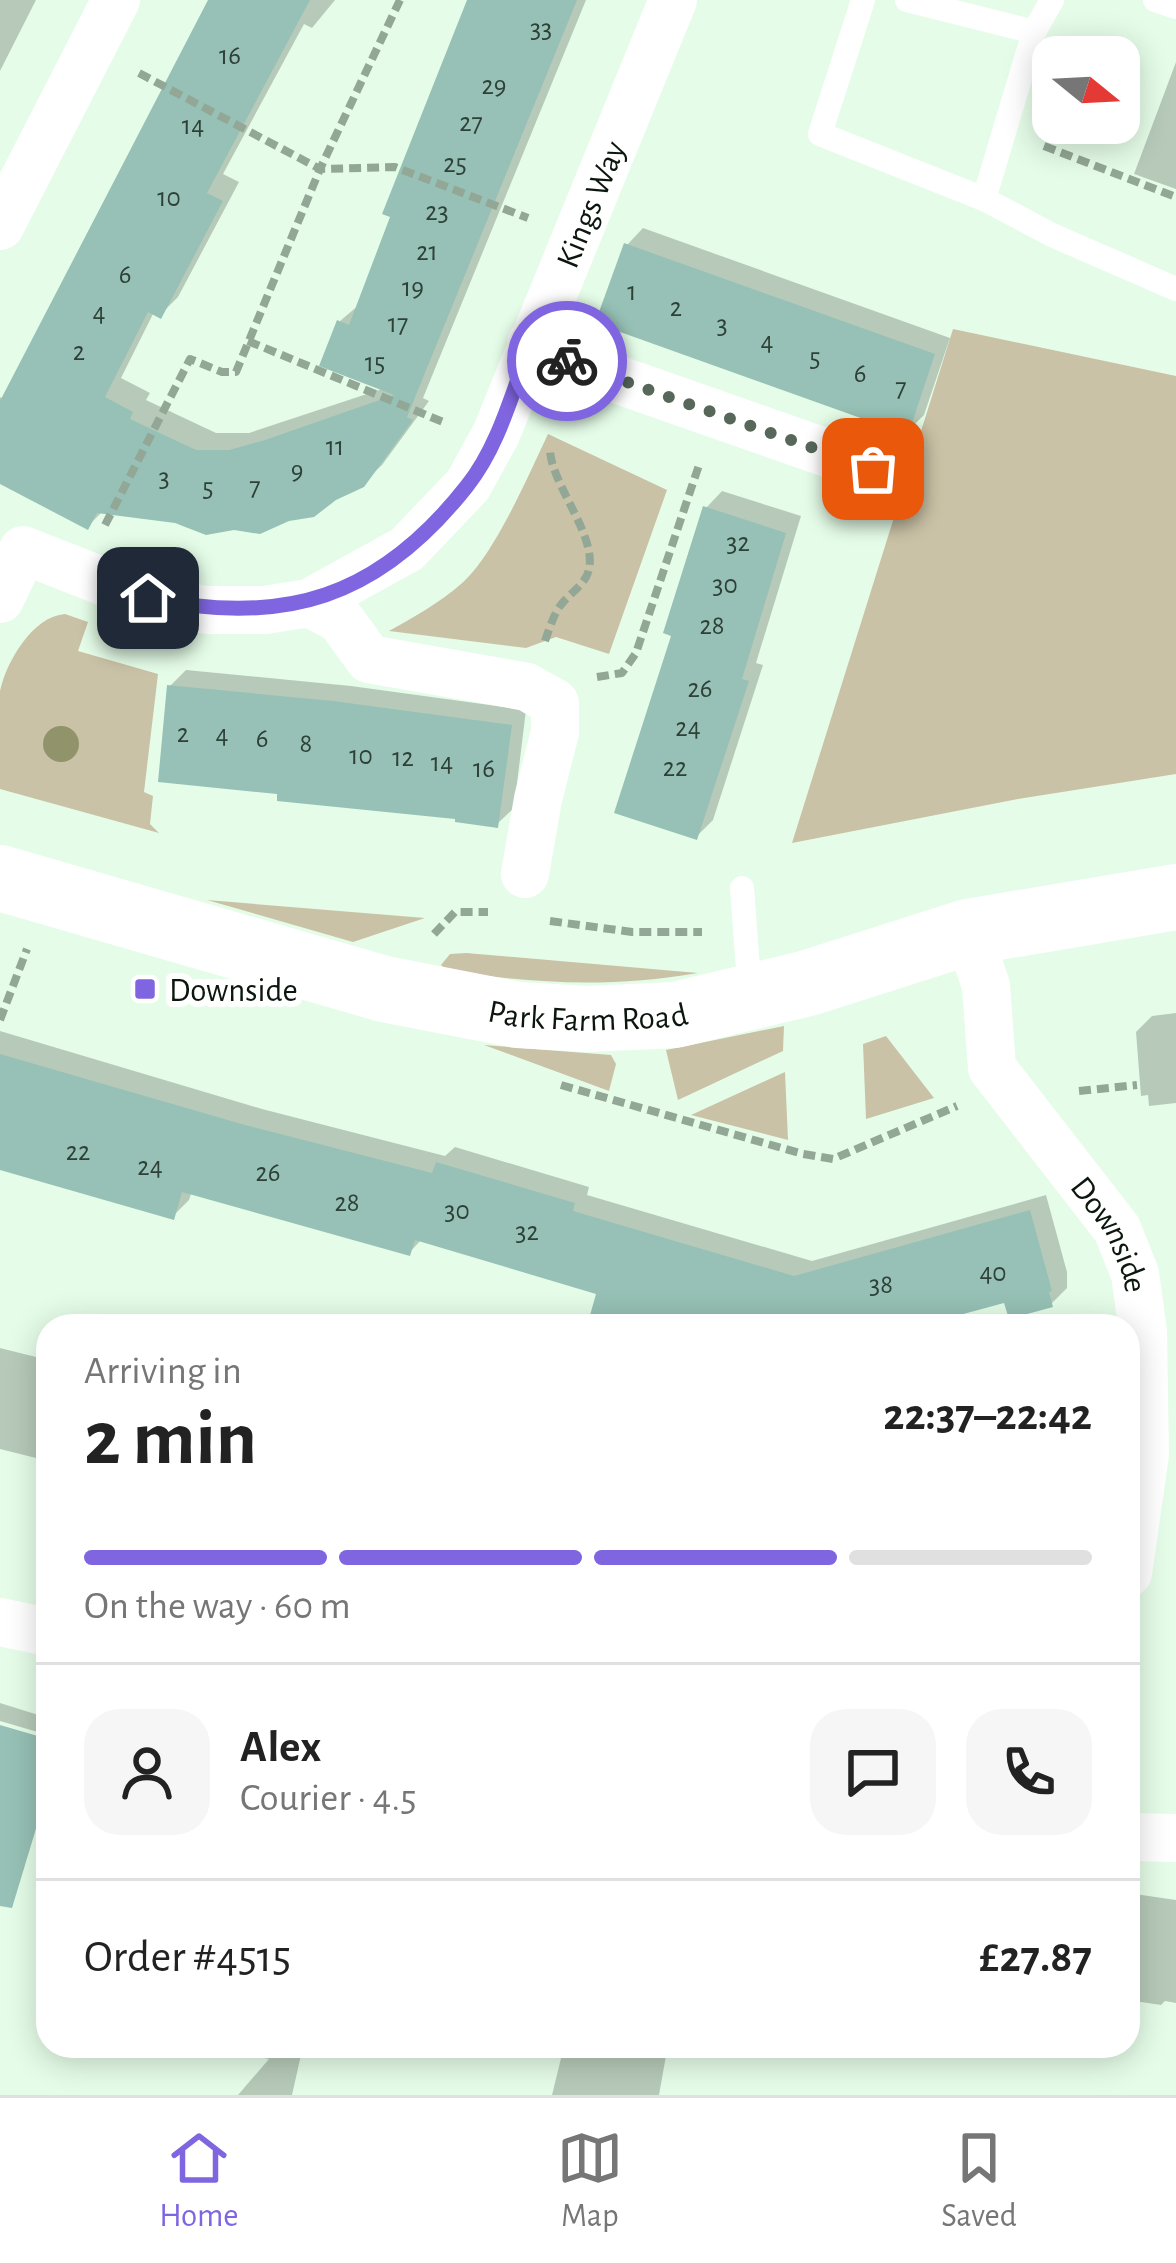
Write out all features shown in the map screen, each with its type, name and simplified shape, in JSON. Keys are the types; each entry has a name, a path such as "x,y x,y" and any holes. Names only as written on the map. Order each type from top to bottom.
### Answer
{"street":[{"path":"0,226 116,0"},
{"name":"Kings Way","path":"0,599 11,545 148,598 206,610 265,610 309,603 407,549 469,485 496,434 673,0"},
{"path":"531,343 577,364 873,469"},
{"path":"309,603 340,620 369,659 541,695 555,732 525,874"},
{"name":"Park Farm Road","path":"17,905 480,1009 586,1019 643,1018 750,998 968,932 1176,897"},
{"path":"968,932 986,986 992,1068"},
{"name":"Downside","path":"992,1068 1117,1229 1135,1274 1143,1331 1145,1454 1140,1489"},
{"path":"0,1622 36,1630"},
{"path":"1140,1837 1176,1838"}],"lane":[{"path":"863,0 820,134 984,199 1052,235 1176,289"},
{"path":"907,0 1034,32"},
{"path":"984,199 1034,32 1052,0"},
{"path":"1155,0 1176,7"},
{"path":"742,888 750,998"}],"path":[{"path":"94,546 190,359 222,372 236,371 320,169 400,0"},
{"path":"129,68 320,169 395,166 532,219"},
{"path":"1004,130 1176,197"},
{"path":"248,341 445,423"},
{"path":"577,364 554,430 550,458 590,547 590,564 585,579 558,608 541,695 610,672 622,673 631,665 716,415"},
{"path":"0,1020 17,905"},
{"path":"552,1082 833,1159 960,1105 992,1068"},
{"path":"1061,1094 1137,1084"}],"shaded area":[{"path":"953,329 1176,376 1176,774 792,843"},
{"path":"548,434 667,490 609,654 556,637 526,648 389,631 444,597 473,571 510,514"},
{"path":"65,614 88,622 78,651 158,674 144,792 153,796 150,824 159,833 0,789 3,679 32,632"},
{"path":"207,900 425,918 353,942"},
{"path":"450,954 698,973 572,982 478,975 441,965"},
{"path":"784,1026 783,1051 678,1100 666,1050"},
{"path":"886,1036 934,1098 866,1119 863,1044"},
{"path":"484,1045 611,1055 616,1064 609,1091"},
{"path":"785,1072 788,1140 691,1115"}],"building":[{"path":"208,0 310,0 207,193 223,201 161,319 148,312 105,397 133,412 130,419 196,450 229,450 265,440 394,395 319,366 337,320 349,325 390,217 382,214 467,0 577,0 407,417 413,420 364,487 314,517 289,521 260,534 234,530 206,535 175,523 97,513 88,530 0,484 0,401"},
{"path":"624,243 935,354 908,435 595,323"},
{"path":"703,506 786,533 742,679 749,681 697,840 614,813 671,636 663,633"},
{"path":"167,685 512,725 498,828 455,819 277,801 277,794 158,782"},
{"path":"0,1054 432,1173 436,1162 575,1203 573,1211 794,1276 1030,1210 1053,1307 1027,1314 1007,1314 1004,1303 963,1314 590,1314 596,1294 415,1240 410,1256 182,1192 174,1220 0,1170"},
{"path":"0,1725 36,1736 36,1829 12,1908 0,1906"}],"way so far":[{"path":"567,361 873,469"}],"place":[{"name":"Downside","path":"145,989"}],"route":[{"path":"148,598 206,610 265,610 309,603 388,562 407,549 469,485 496,434 531,343 567,361"}]}
